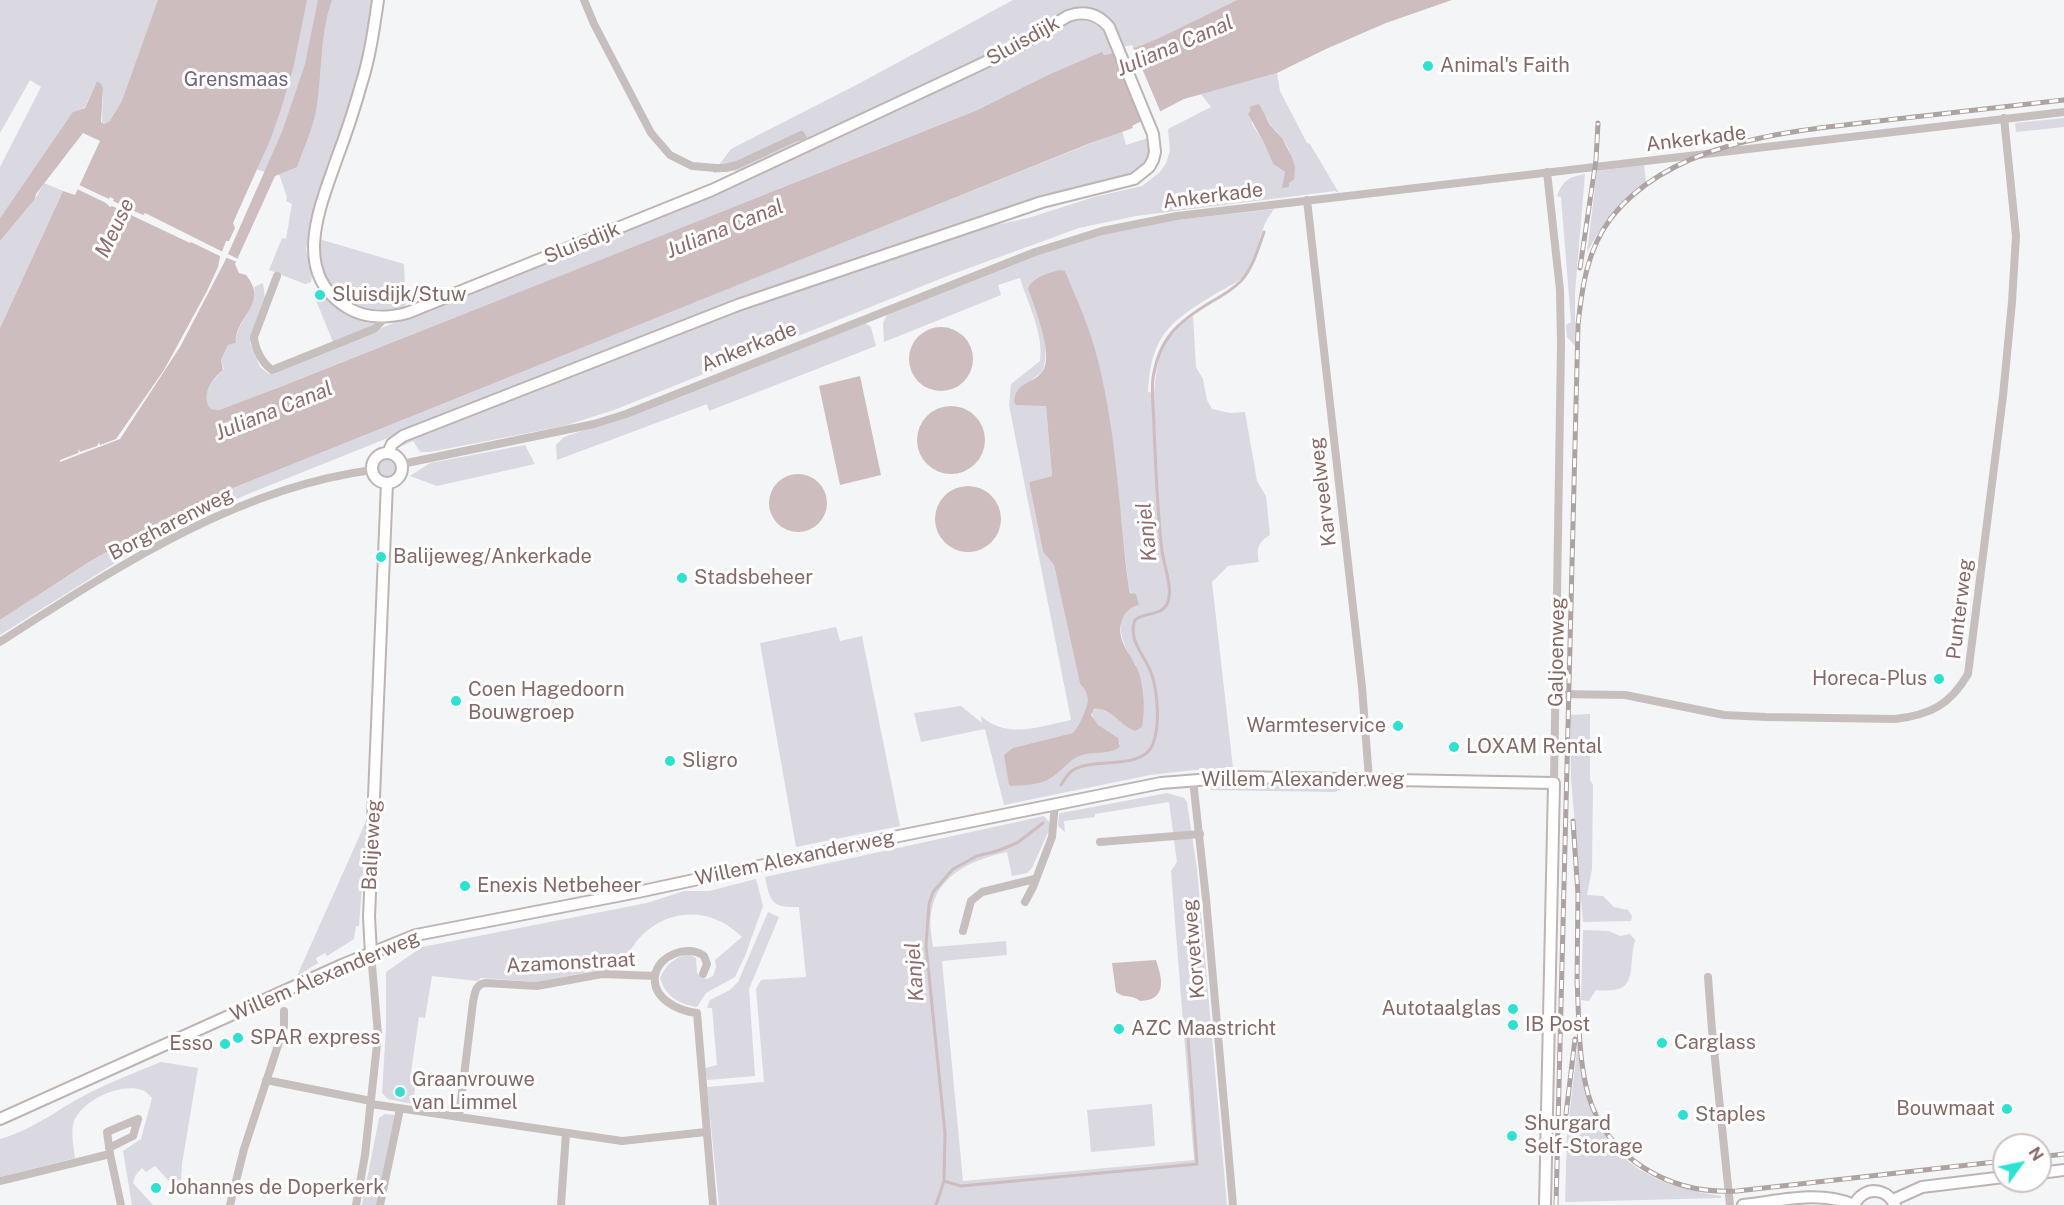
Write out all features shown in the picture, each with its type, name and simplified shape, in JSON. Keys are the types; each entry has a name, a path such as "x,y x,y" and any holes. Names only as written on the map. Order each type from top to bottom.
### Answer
{"street":[{"name":"Sluisdijk","path":"378,0 362,82 319,208 313,249 314,263 323,286 349,309 371,317 407,313 654,215 1017,47 1071,15 1082,13 1094,15 1105,22 1113,34 1153,134 1155,152 1149,167 1134,178 1042,202 738,305 403,436 392,444 388,453"},
{"path":"584,0 594,24 651,133 670,155 692,166 716,168 737,165 801,135 807,146"},
{"name":"Ankerkade","path":"402,464 594,423 626,414 1035,252 1102,231 1177,216 2064,112"},
{"name":"Punterweg","path":"1557,694 1625,695 1724,715 1895,719 1916,717 1931,711 1948,700 1959,689 1968,674 2012,302 2016,236 2004,118"},
{"name":"Galjoenweg","path":"1545,1205 1557,694 1561,345 1560,290 1547,172"},
{"name":"Karveelweg","path":"1307,200 1362,687 1369,779"},
{"path":"277,276 254,337 264,364 272,370 374,329 386,317"},
{"path":"388,453 398,457 402,464 399,477 393,482 378,480 372,470 377,457 388,453"},
{"name":"Borgharenweg","path":"0,642 99,579 228,512 315,482 372,470"},
{"name":"Balijeweg","path":"356,1205 371,1103 378,1029 369,916 387,483"},
{"name":"Willem Alexanderweg","path":"0,1119 371,952 416,935 638,892 1126,789 1236,777 1554,783"},
{"name":"Korvetweg","path":"1194,780 1233,1205"},
{"path":"1025,902 1052,837 1055,804"},
{"path":"1100,842 1200,834"},
{"path":"963,932 971,901 982,892 1035,879"},
{"path":"703,974 707,964 706,960 701,953 692,950 670,957 655,976 656,984 669,1003 677,1009 697,1013 713,1205"},
{"name":"Azamonstraat","path":"459,1116 473,1002 478,986 486,983 537,986 602,974 655,976"},
{"path":"1708,977 1730,1205"},
{"path":"230,1205 244,1149 284,1027 284,1011"},
{"path":"266,1080 400,1109 622,1142 706,1132"},
{"path":"380,1205 400,1109"},
{"path":"561,1205 566,1133"},
{"path":"0,1181 109,1151 121,1205"},
{"path":"1743,1205 1819,1197 1837,1199 1854,1205 1863,1194 1872,1191 1882,1192 1894,1203 1922,1187 1992,1178"}],"green space":[{"name":"Grensmaas","path":"0,0 374,0 358,81 316,204 309,233 306,249 312,275 311,282 305,284 269,270 282,238 286,239 292,204 286,201 287,197 279,174 275,175 102,123 103,89 97,81 85,107 73,113 0,218 0,167 41,87 30,80 0,133"},
{"path":"1013,0 1237,0 1137,47 1104,55 1102,53 1050,74 975,111 285,385 219,410 211,409 208,404 207,393 224,369 221,360 228,345 236,343 239,329 253,302 254,287 263,283 265,299 250,343 260,367 269,374 690,205 790,160 743,170 713,173 731,149 860,83"},
{"path":"1277,73 1280,91 1307,143 1310,144 1339,193 1335,191 1136,216 1079,228 950,275 614,410 564,426 430,452 420,452 413,441 402,446 405,441 709,318 967,231 1028,218 1094,197 1142,186 1160,172 1166,163 1170,151 1168,129 1211,107 1201,94","holes":["1251,109 1267,118 1291,154 1293,164 1289,183 1285,172 1273,164 1252,124"]},
{"path":"2064,118 2064,127 2016,132 2015,123"},
{"path":"1122,131 1126,145 1148,138 1150,152 1141,167 1134,172 1019,204 766,289 685,319 248,494 193,519 120,560 0,635 0,620 89,562 156,524 223,492"},
{"path":"1644,165 1646,182 1612,214 1598,232 1587,253 1597,171"},
{"path":"1585,174 1575,293 1575,346 1567,337 1566,325 1571,322 1561,197 1557,196 1567,180"},
{"path":"44,183 63,191 0,328 0,241 35,199"},
{"path":"1274,209 1264,226 1254,262 1248,272 1238,281 1187,312 1166,331 1154,356 1148,392 1154,393 1159,358 1167,340 1193,316 1196,367 1203,379 1207,400 1212,409 1230,413 1245,412 1257,481 1266,496 1270,535 1259,546 1259,562 1228,566 1212,582 1233,768 1150,775 1004,805 985,729 921,742 914,713 961,706 982,723 981,716 1002,728 1013,729 1036,728 1071,720 1009,405 1011,384 1040,361 1038,330 1020,278 998,285 1001,295 884,342 883,323 890,309 1075,240 1177,220","holes":["1028,289 1118,492 1129,589 1138,605 1129,609 1123,616 1121,632 1127,650 1136,665 1113,715 1098,708 1092,711 1093,721 1120,743 1120,747 1073,759 1049,779 1064,737 1073,733 1080,726 1090,700 1080,684 1054,565 1043,552 1029,482 1052,476 1046,405 1016,405 1033,379 1042,372 1045,362 1045,341"]},
{"path":"319,239 404,264 406,309 372,312 343,298 335,291 323,273 319,257"},
{"path":"313,293 325,297 346,314 373,323 373,326 333,342"},
{"path":"862,321 871,327 876,346 709,411 707,404 557,460 556,445 564,437 631,414"},
{"path":"525,445 535,464 437,486 410,476 430,463"},
{"path":"388,458 395,461 398,468 395,475 388,478 381,475 378,468 381,461"},
{"path":"836,627 840,641 862,636 900,826 796,847 760,643"},
{"path":"1590,714 1590,780 1593,785 1592,869 1587,895 1603,896 1614,907 1628,910 1632,916 1631,921 1583,922 1571,778 1570,715"},
{"path":"1222,783 1351,786 1334,792 1210,790 1213,786"},
{"path":"1167,793 1184,798 1187,802 1197,869 1227,1205 719,1205 707,1087 764,1082 756,989 761,980 806,977 799,907 778,905 774,902 765,877 1044,816 1050,828 1032,868 1027,873 1012,876 1007,852 981,859 948,879 934,900 930,927 933,947 1006,941 1007,955 942,961 963,1181 1194,1160 1171,871 1177,862 1169,802 1064,821 1065,832 1058,826 1061,813"},
{"path":"367,819 359,926 356,926 354,939 327,956 325,953 316,958 318,963 297,976"},
{"path":"756,879 763,906 745,956 735,977 706,993 697,1007 679,1002 670,995 660,978 665,969 674,960 688,954 696,958 697,973 701,978 707,979 713,976 716,967 715,960 742,937 725,924 708,917 690,914 673,917 656,924 642,935 630,950 622,969 592,971 538,982 481,978 478,981 432,976 425,1018 419,1017 410,1079 416,1081 413,1104 388,1099 382,1093 386,1028 386,972 422,947 647,903 684,891 709,891"},
{"path":"768,912 779,917 749,989 755,1076 707,1080 705,1068 717,1065 712,1008 707,1008 710,1000 730,990 738,982"},
{"path":"1583,930 1609,931 1620,936 1630,934 1635,940 1631,970 1626,984 1610,990 1596,990 1589,1001 1581,1000"},
{"path":"1578,1041 1583,1079 1589,1101 1598,1123 1610,1142 1639,1169 1657,1179 1698,1192 1721,1196 1721,1198 1565,1202 1567,1135"},
{"path":"161,1062 198,1068 182,1164 180,1193 155,1166 146,1172 142,1168 135,1176 133,1183 153,1205 132,1205 123,1151 141,1139 152,1098 147,1093 134,1088 115,1090 97,1098 81,1110 73,1126 75,1158 0,1177 0,1139 34,1125 96,1090"},
{"path":"1152,1104 1155,1146 1091,1152 1087,1110"},
{"path":"385,1114 395,1115 377,1205 362,1205 379,1118"}],"water":[{"path":"158,0 307,0 293,69 281,109 271,138 233,223 235,228 229,241 226,241 207,291 164,370 116,439 100,445 99,442 97,446 80,452 79,449 78,453 60,462 120,439 180,347 224,263 282,132 305,64 318,0 332,0 325,26 314,121 297,167 275,176 235,264 239,273 246,275 252,285 253,302 240,325 236,343 228,345 221,360 223,370 215,378 207,393 211,409 219,410 285,385 975,111 1050,74 1102,52 1104,55 1137,47 1237,0 1452,0 1386,23 1277,73 1184,99 1132,126 1133,128 1088,144 223,492 156,524 89,562 0,620 0,328 63,191 75,195 100,141 83,133 36,194 35,199 0,241 0,218 73,112 85,108 97,81 103,88 101,122 104,124 110,121 122,101"},
{"path":"1259,104 1292,157 1295,167 1294,179 1289,183 1289,187 1282,188 1285,172 1273,164 1248,114 1251,110 1249,107"},
{"path":"1060,270 1065,271 1088,327 1104,389 1114,446 1129,589 1130,593 1136,594 1139,605 1130,609 1125,615 1120,628 1123,642 1140,676 1144,702 1143,721 1142,727 1135,731 1105,711 1094,709 1091,715 1098,725 1118,738 1120,747 1111,751 1078,757 1045,781 1012,786 1009,785 1004,755 1013,748 1073,733 1088,703 1086,692 1080,684 1054,565 1043,552 1029,482 1052,476 1046,406 1016,405 1014,402 1018,390 1038,376 1045,365 1045,343 1028,289 1033,281"},
{"path":"941,327 953,329 964,336 971,347 973,359 971,371 964,382 953,389 941,391 929,389 918,382 911,371 909,359 911,347 918,336 929,329"},
{"path":"860,376 881,475 840,485 819,386"},
{"path":"951,406 964,409 975,416 982,427 985,440 982,453 975,464 964,471 951,474 938,471 927,464 920,453 917,440 920,427 927,416 938,409"},
{"path":"798,474 809,476 822,487 827,503 825,514 814,527 798,532 787,530 774,519 769,503 771,492 782,479"},
{"path":"968,486 981,489 991,496 998,506 1001,519 998,532 991,542 981,549 968,552 955,549 945,542 938,532 935,519 938,506 945,496 955,489"},
{"path":"1156,960 1161,987 1155,997 1140,1001 1116,992 1112,963"}],"pier":[{"path":"1132,45 1161,113 1142,124 1114,49"},
{"path":"79,185 109,199 110,197 114,199 113,201 143,215 145,213 223,252 225,250 226,253 240,260 239,263 110,207 77,189"}],"waterway":[{"name":"Kanjel","path":"1061,785 1073,770 1081,766 1139,758 1153,744 1157,719 1156,692 1152,675 1135,641 1133,627 1135,620 1164,608 1169,598 1157,490 1152,390 1156,364 1165,342 1180,324 1241,281 1252,264 1264,232"},
{"name":"Kanjel","path":"936,1205 944,1181 945,1133 926,946 929,904 933,892 953,869 977,856 1017,843 1043,823"},
{"name":"Kanjel","path":"944,1181 961,1186 1197,1164 1187,1025"}],"railway":[{"path":"1556,1205 1578,325 1587,269 1596,243 1611,218 1638,191 1669,170 1704,154 1742,142 1821,128 2064,100"},
{"path":"1580,268 1596,160 1598,123"},
{"path":"1573,821 1578,894 1577,985"},
{"path":"1577,979 1582,1066 1588,1094 1597,1117 1610,1138 1626,1155 1645,1169 1666,1179 1689,1187 1713,1191 1737,1191 1992,1162"},
{"path":"1566,1114 1575,1039"},
{"path":"2052,1156 2064,1154"}],"place":[{"name":"Animal's Faith","path":"1428,66"},
{"name":"Sluisdijk/Stuw","path":"320,295"},
{"name":"Balijeweg/Ankerkade","path":"381,557"},
{"name":"Stadsbeheer","path":"682,578"},
{"name":"Horeca-Plus","path":"1939,679"},
{"name":"Coen Hagedoorn Bouwgroep","path":"456,701"},
{"name":"Warmteservice","path":"1398,726"},
{"name":"LOXAM Rental","path":"1454,747"},
{"name":"Sligro","path":"670,761"},
{"name":"Enexis Netbeheer","path":"465,886"},
{"name":"Autotaalglas","path":"1513,1009"},
{"name":"IB Post","path":"1513,1025"},
{"name":"AZC Maastricht","path":"1119,1029"},
{"name":"SPAR express","path":"238,1038"},
{"name":"Carglass","path":"1662,1043"},
{"name":"Esso","path":"225,1044"},
{"name":"Graanvrouwe van Limmel","path":"400,1092"},
{"name":"Bouwmaat","path":"2007,1109"},
{"name":"Staples","path":"1683,1115"},
{"name":"Shurgard Self-Storage","path":"1512,1136"},
{"name":"Johannes de Doperkerk","path":"156,1188"}],"water label":[{"name":"Juliana Canal","path":"1175,46"},
{"name":"Meuse","path":"115,228"},
{"name":"Juliana Canal","path":"725,229"},
{"name":"Juliana Canal","path":"274,411"}]}
